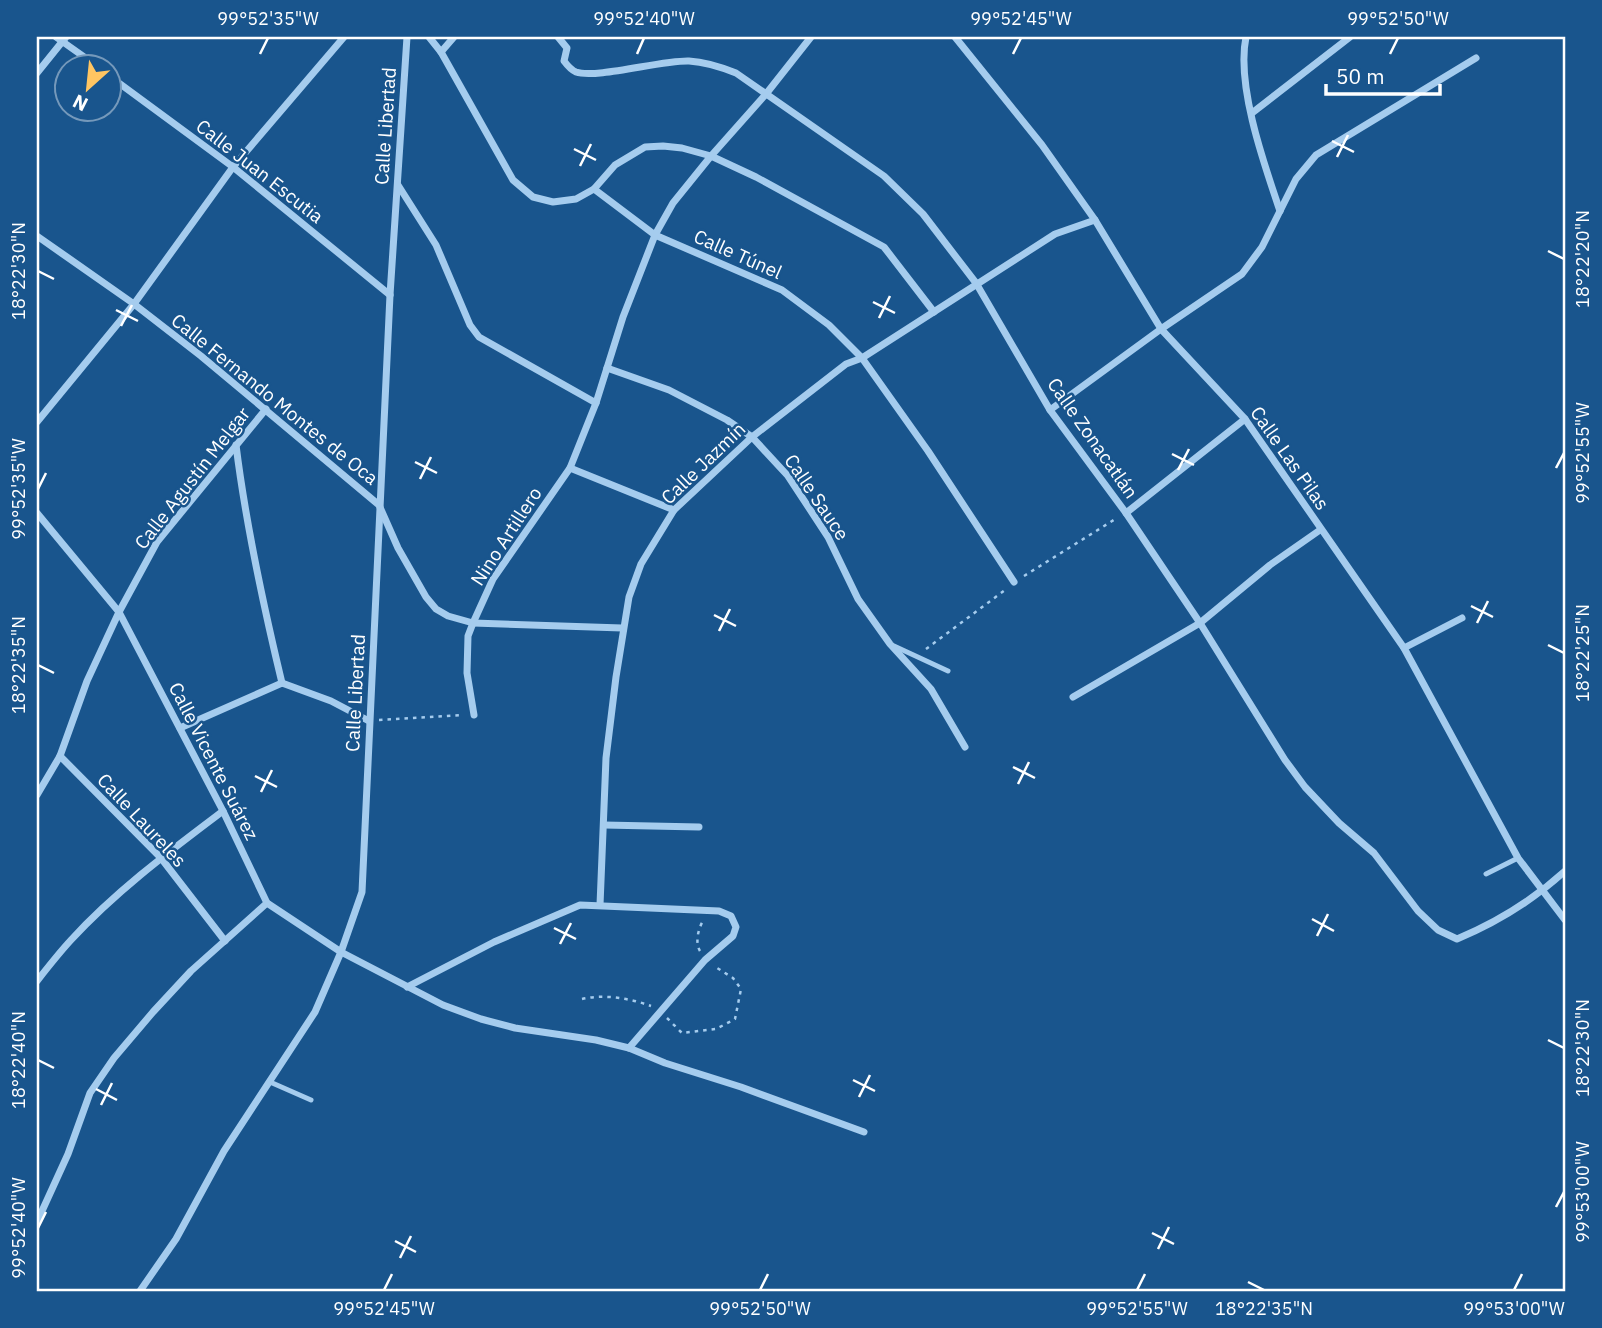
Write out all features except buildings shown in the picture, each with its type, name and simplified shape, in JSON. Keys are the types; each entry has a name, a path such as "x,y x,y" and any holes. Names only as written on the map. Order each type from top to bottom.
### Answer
{"street":[{"path":"37,422 134,304 233,167 344,37"},
{"name":"Calle Libertad","path":"141,1291 176,1239 224,1151 315,1012 341,952 362,892 390,295 407,37"},
{"path":"429,37 441,52 513,180 533,197 553,202 576,199 594,189 615,165 645,147 672,147 711,156 756,177 884,247 934,312"},
{"path":"441,52 454,37"},
{"name":"Calle Zonacatlán","path":"558,37 566,48 564,61 577,72 593,73 688,61 716,65 736,73 884,176 923,214 976,283 1050,410 1126,513 1200,623 1285,760 1305,787 1339,823 1374,853 1418,911 1438,930 1457,939 1517,910 1542,892"},
{"name":"Nino Artillero","path":"474,715 467,673 468,636 493,579 570,468 596,403 622,317 655,235 673,203 811,37"},
{"name":"Calle Las Pilas","path":"955,37 1042,145 1095,220 1161,329 1245,419 1404,648 1518,858 1565,920"},
{"path":"1247,37 1245,73 1252,113 1280,212"},
{"path":"1252,113 1350,37"},
{"path":"37,74 62,38 80,52"},
{"path":"1050,410 1242,274 1262,247 1296,179 1316,155 1475,58"},
{"name":"Calle Juan Escutia","path":"122,85 233,167 390,295"},
{"path":"397,184 436,245 470,325 478,337 596,403"},
{"name":"Calle Túnel","path":"594,189 655,235 782,290 829,325 862,358 928,451 1014,582"},
{"name":"Calle Jazmín","path":"600,905 606,758 622,628 628,597 641,564 674,510 752,437 846,364 862,358 1055,234 1095,220"},
{"name":"Calle Fernando Montes de Oca","path":"37,236 134,304 266,409 379,505 398,548 426,597 436,608 448,616 473,623 622,628"},
{"name":"Calle Sauce","path":"607,368 669,390 727,420 752,437 788,476 828,537 858,599 890,644 931,690 965,747"},
{"name":"Calle Agustín Melgar","path":"37,795 60,756 87,681 119,612 157,542 266,409"},
{"path":"1126,513 1245,419"},
{"path":"236,444 244,513 257,581 282,683"},
{"path":"570,468 674,510"},
{"name":"Calle Vicente Suárez","path":"37,513 119,612 223,811 267,903"},
{"path":"1073,697 1200,623 1270,565 1320,530"},
{"path":"1404,648 1462,618"},
{"path":"180,728 282,683 331,701 369,721"},
{"name":"Calle Laureles","path":"60,756 161,858 225,941"},
{"path":"37,981 72,939 161,858 223,811"},
{"path":"604,825 699,827"},
{"path":"1542,892 1565,871"},
{"path":"37,1222 68,1154 90,1093 114,1058 191,971 267,903 341,952 443,1005 515,1028 596,1040 629,1048 864,1132"},
{"path":"403,985 580,905 719,911 731,916 736,927 733,936 705,960 629,1048"}],"lane":[{"path":"890,644 948,671"},
{"path":"1486,874 1518,858"},
{"path":"270,1083 312,1100"}],"path":[{"path":"369,721 474,715"}]}
